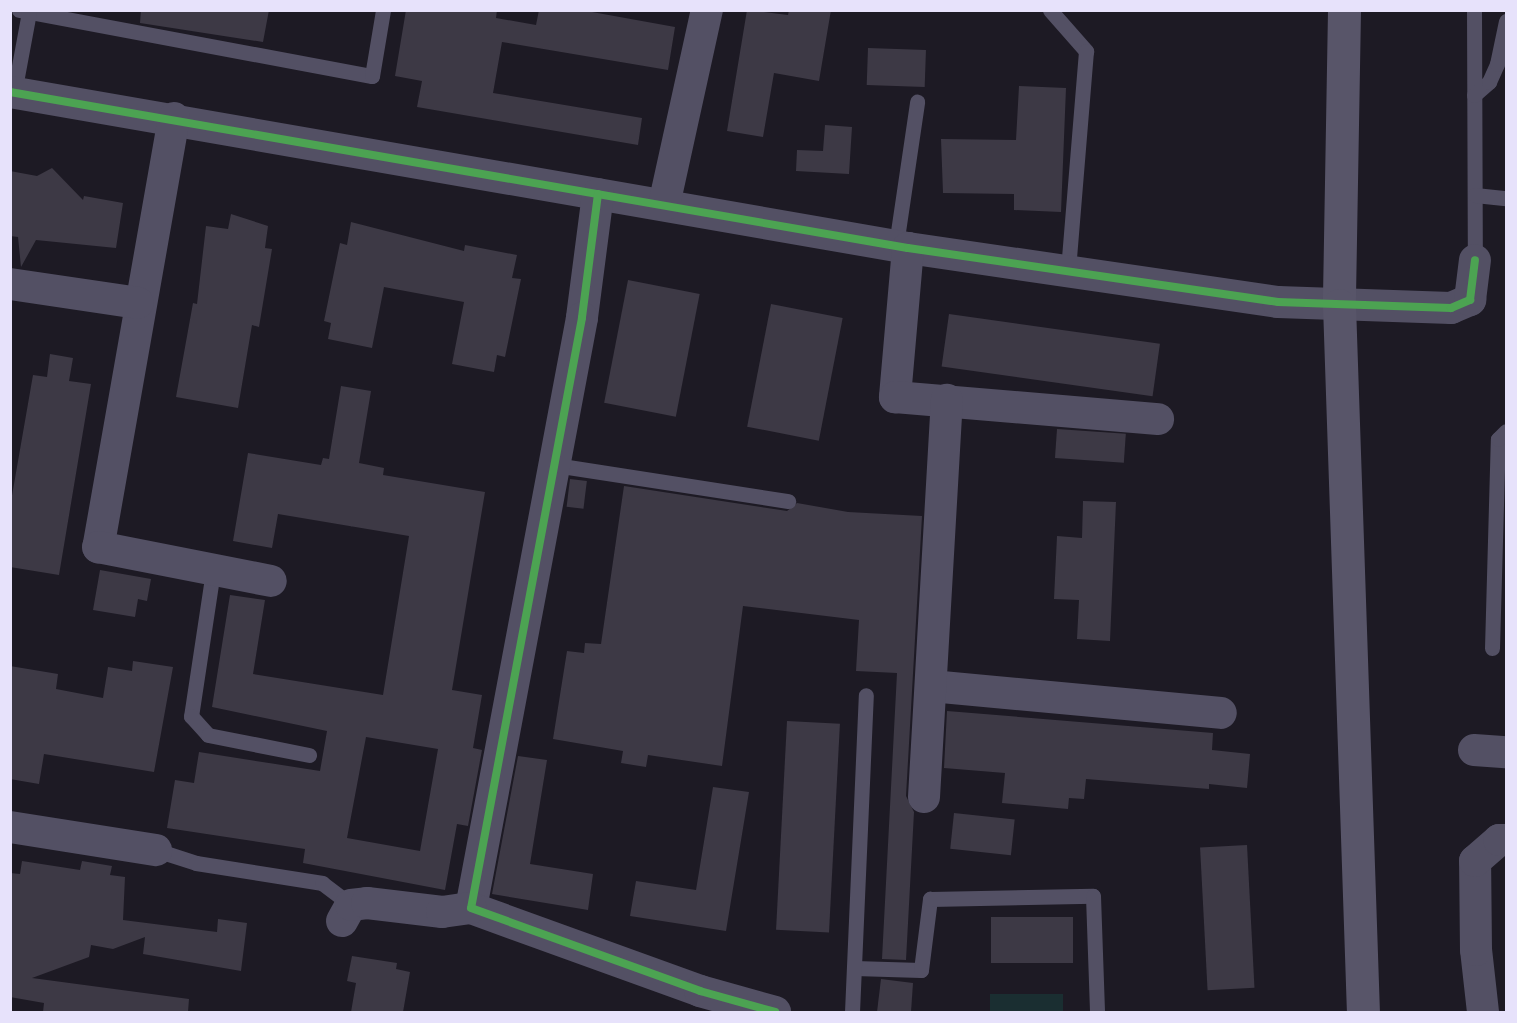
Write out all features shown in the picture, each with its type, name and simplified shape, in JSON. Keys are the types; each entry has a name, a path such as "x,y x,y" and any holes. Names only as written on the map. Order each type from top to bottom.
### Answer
{"main road":[{"path":"1344,10 1339,305 1363,1012"}],"street":[{"path":"664,206 707,10"},
{"path":"12,92 174,118 902,247 1278,302 1451,308 1470,300 1475,260"},
{"path":"174,118 138,303 98,547 271,581"},
{"path":"471,908 555,465 598,194"},
{"path":"902,247 895,397 1158,419"},
{"path":"10,285 138,303"},
{"path":"924,797 947,400"},
{"path":"931,686 1221,713"},
{"path":"1474,750 1506,752"},
{"path":"10,827 156,850"},
{"path":"1483,1012 1476,950 1475,861 1499,840 1506,840"},
{"path":"346,913 442,912 471,908 700,991 775,1012"}],"lane":[{"path":"12,92 24,11 372,76 383,10"},
{"path":"1050,10 1086,51 1068,271"},
{"path":"1474,10 1475,260"},
{"path":"1474,95 1489,82 1497,64 1506,19 1505,10"},
{"path":"902,247 917,102"},
{"path":"1475,195 1506,198"},
{"path":"1492,648 1498,439 1506,431"},
{"path":"555,465 788,501"},
{"path":"213,571 191,716 208,735 309,755"},
{"path":"852,1012 866,695"},
{"path":"156,850 196,863 322,883 346,913"},
{"path":"854,968 921,970 930,898 1093,896 1097,1012"}],"green space":[{"path":"990,994 1063,994 1063,1012 990,1012"}],"building":[{"path":"141,10 269,10 263,42 140,23"},
{"path":"406,10 497,10 496,18 536,25 539,10 581,10 675,27 668,70 502,42 493,93 642,118 638,145 417,107 422,81 395,76"},
{"path":"747,10 788,15 789,10 831,10 819,81 774,73 763,137 727,131"},
{"path":"868,48 926,50 925,87 867,85"},
{"path":"1019,86 1066,88 1061,212 1014,210 1014,194 943,193 941,139 1016,140"},
{"path":"825,125 852,127 849,174 796,171 797,150 823,151"},
{"path":"52,168 83,200 84,196 123,203 116,248 36,240 21,267 18,237 10,236 10,171 37,176"},
{"path":"231,214 268,226 265,248 272,249 259,327 252,325 238,408 176,397 193,303 197,304 206,226 228,229"},
{"path":"351,222 464,251 465,245 517,255 512,278 521,279 505,357 497,355 494,372 452,364 464,302 384,287 372,348 328,339 331,323 324,321 340,243 347,245"},
{"path":"628,280 700,294 676,417 604,403"},
{"path":"771,304 843,318 819,441 747,427"},
{"path":"949,314 1160,344 1153,396 942,366"},
{"path":"50,354 73,358 69,381 91,384 59,575 10,567 10,507 33,375 47,377"},
{"path":"341,386 371,391 359,463 384,468 383,475 485,492 452,690 482,695 473,748 482,750 468,826 457,824 445,890 303,863 305,849 167,828 175,780 194,783 199,752 320,771 327,731 212,707 230,595 265,600 253,674 383,695 409,536 278,514 272,548 233,541 248,453 321,465 323,458 329,459","holes":["366,737 438,749 420,851 347,838"]},
{"path":"1057,429 1126,434 1124,463 1055,458"},
{"path":"570,479 587,481 583,509 567,507"},
{"path":"624,486 787,511 797,503 848,512 922,516 906,796 914,812 906,960 882,959 897,673 856,671 859,620 743,606 722,766 648,755 646,767 621,763 623,751 553,739 567,651 584,653 585,643 601,644"},
{"path":"1083,501 1116,502 1110,641 1077,639 1079,600 1054,599 1057,536 1082,538"},
{"path":"100,570 151,579 147,601 138,599 135,617 93,610"},
{"path":"133,661 173,667 154,772 44,754 39,784 10,779 10,666 58,674 56,689 103,698 108,667 132,671"},
{"path":"947,711 1213,733 1212,750 1250,754 1247,788 1209,784 1209,789 1086,779 1084,799 1069,798 1068,809 1002,803 1005,773 944,768"},
{"path":"787,721 840,724 829,932 776,930"},
{"path":"518,756 547,760 530,864 593,874 588,910 492,894"},
{"path":"713,787 749,792 726,931 630,916 636,881 696,890"},
{"path":"954,813 1015,819 1011,855 950,849"},
{"path":"1247,845 1254,988 1208,990 1200,847"},
{"path":"22,861 80,870 82,861 112,866 110,875 125,877 123,920 217,932 218,919 247,923 241,971 143,954 145,937 113,949 91,945 89,957 32,978 189,999 188,1012 43,1012 44,1003 10,997 10,873 20,874"},
{"path":"991,917 1073,917 1073,963 991,963"},
{"path":"352,956 397,963 396,969 410,972 403,1012 351,1012 356,983 347,981"},
{"path":"881,979 913,983 911,1012 877,1012"}],"cycle path":[{"path":"10,92 908,248 1278,302 1451,308 1470,300 1475,260"},
{"path":"598,194 582,318 471,908 700,991 775,1012"}]}
